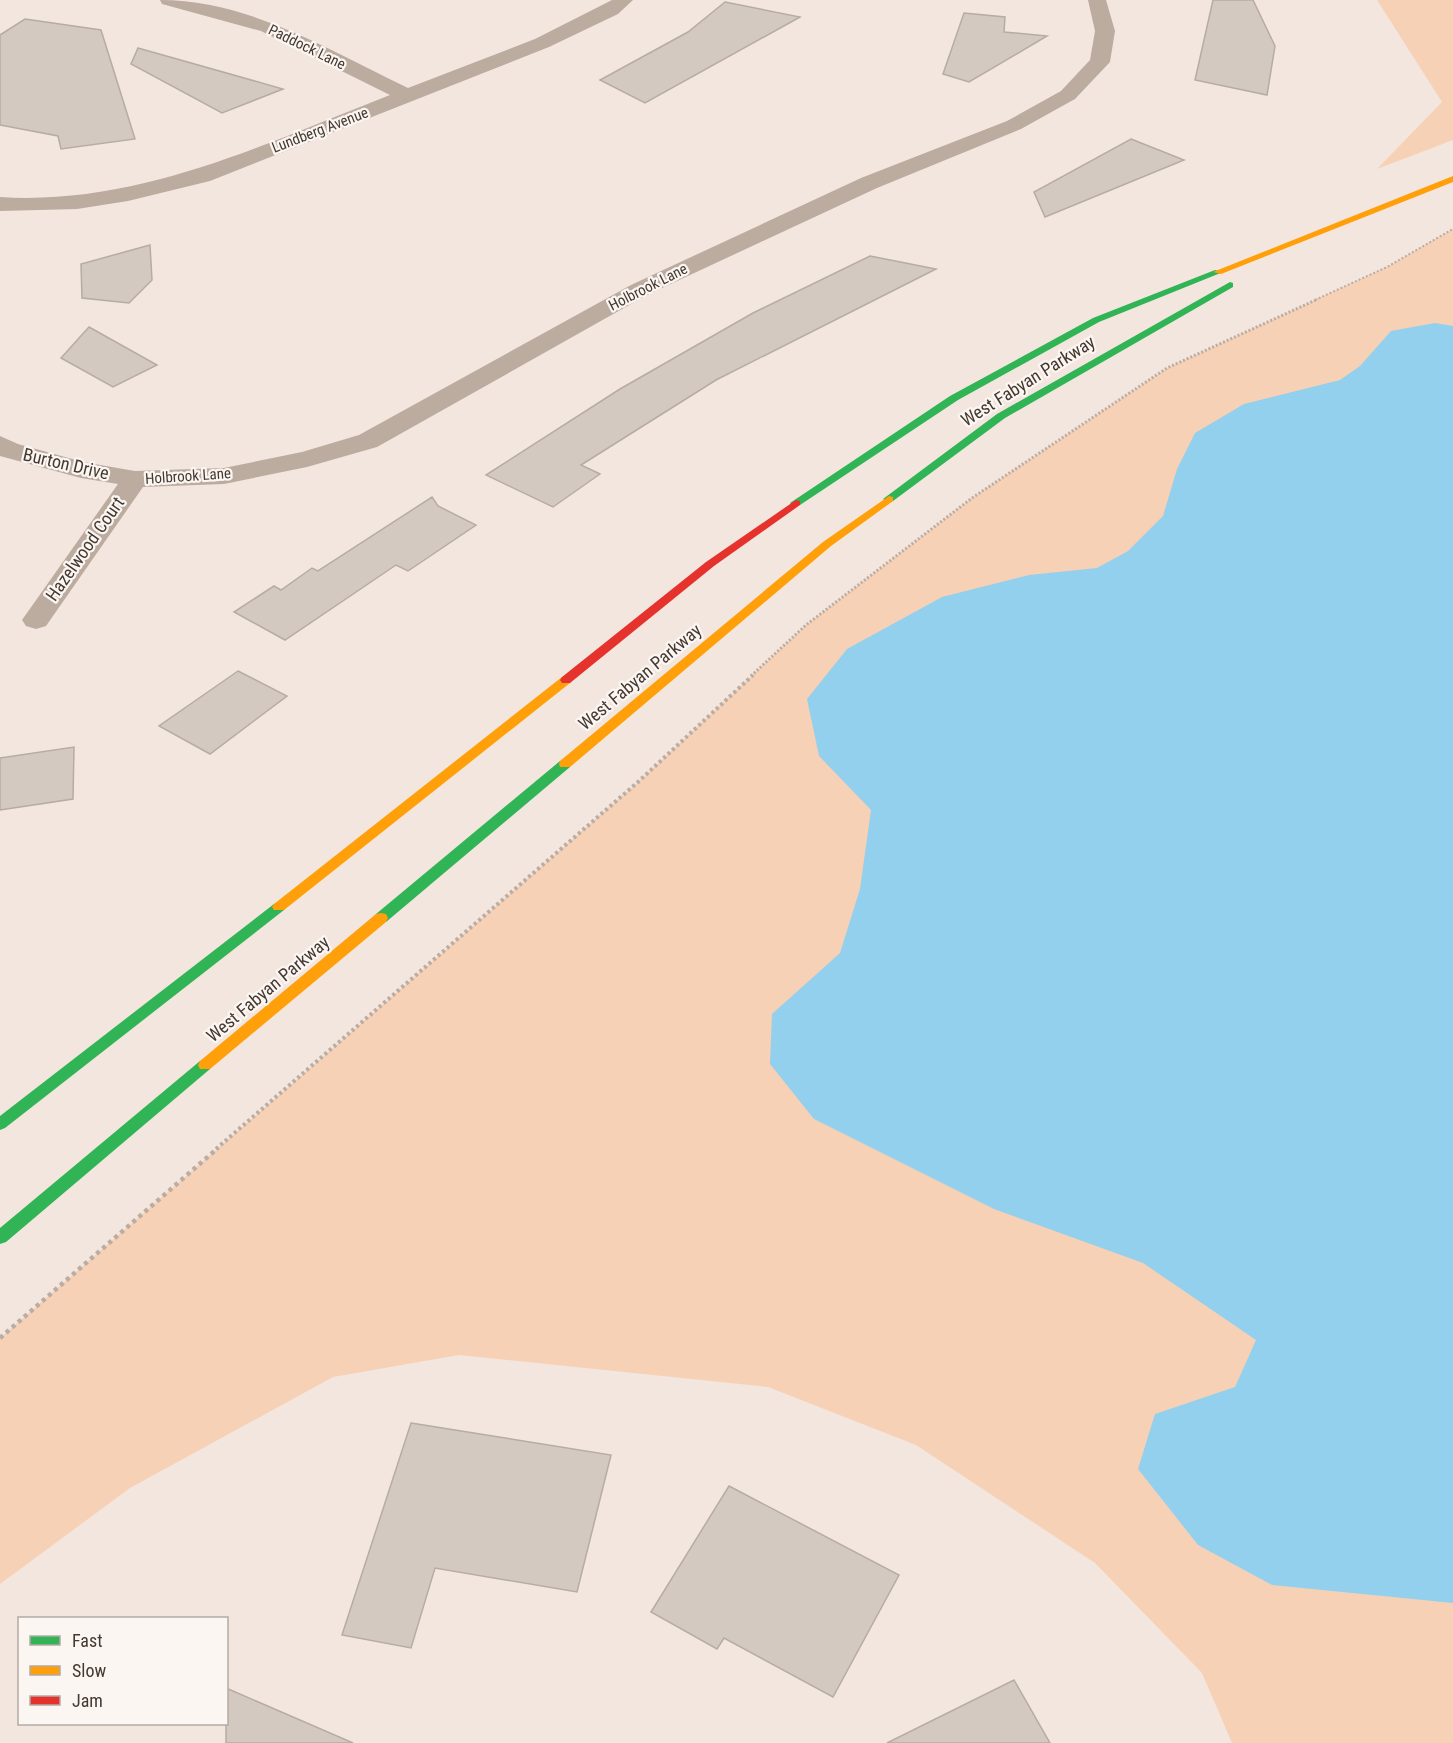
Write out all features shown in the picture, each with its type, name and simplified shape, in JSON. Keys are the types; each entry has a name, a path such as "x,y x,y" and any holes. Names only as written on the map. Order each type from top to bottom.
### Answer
{"main road":[{"name":"West Fabyan Parkway","path":"0,1124 369,837 710,564 808,494 954,398 1096,320 1453,179"},
{"name":"West Fabyan Parkway","path":"0,1237 827,544 1001,416 1134,337 1355,216"}],"street":[{"name":"Paddock Lane","path":"169,0 268,27 407,96"},
{"name":"Lundberg Avenue","path":"4,211 155,189 202,176 543,44 611,10 624,0"},
{"name":"Holbrook Lane","path":"135,479 224,476 307,459 368,441 639,290 869,183 1014,125 1068,95 1100,62 1105,31 1099,7"},
{"name":"Burton Drive","path":"0,444 9,450 81,470 135,479"},
{"name":"Hazelwood Court","path":"36,620 135,479"}],"path":[{"path":"0,1338 638,782 806,626 972,498 1167,368 1387,267 1453,229"}],"shaded area":[{"path":"1377,0 1453,0 1453,140 1377,169 1442,102"},
{"path":"1453,229 1453,1743 1232,1743 1202,1673 1095,1563 916,1445 768,1387 459,1355 333,1377 130,1488 0,1584 0,1338 638,782 806,625 972,498 1167,368 1387,267"}],"water":[{"path":"1435,323 1453,326 1453,1603 1272,1585 1198,1545 1138,1469 1155,1414 1235,1387 1256,1340 1143,1263 994,1209 814,1119 770,1064 772,1014 840,953 860,889 871,810 819,756 807,699 847,649 942,597 1029,575 1097,568 1128,551 1163,516 1177,469 1195,433 1244,404 1340,380 1360,366 1391,331"}],"building":[{"path":"1213,0 1253,0 1275,46 1267,95 1195,80"},
{"path":"725,2 800,17 645,103 600,80 688,32"},
{"path":"964,13 1005,17 1004,32 1047,36 969,82 943,74"},
{"path":"25,19 101,30 135,139 61,149 58,136 0,125 0,35"},
{"path":"138,48 283,89 222,113 131,64"},
{"path":"1131,139 1184,160 1045,217 1034,192"},
{"path":"150,245 152,280 129,303 82,298 81,264"},
{"path":"870,256 936,269 716,380 581,465 600,474 553,507 486,475 620,389 753,313"},
{"path":"89,327 157,365 113,387 61,358"},
{"path":"432,497 438,506 476,525 408,571 396,565 285,640 234,612 274,586 281,590 312,568 318,571"},
{"path":"238,671 287,696 210,754 159,726"},
{"path":"74,747 73,799 0,810 0,758"},
{"path":"411,1423 611,1455 577,1592 435,1568 411,1648 342,1635"},
{"path":"729,1486 899,1575 833,1697 724,1638 717,1649 651,1612"},
{"path":"1014,1680 1050,1743 887,1743"},
{"path":"228,1689 353,1743 226,1743"}],"traffic: fast":[{"path":"796,503 954,398 1096,320 1218,272"},
{"path":"889,499 1001,416 1230,285"},
{"path":"381,918 565,764"},
{"path":"0,1124 279,907"},
{"path":"0,1237 205,1065"}],"traffic: slow":[{"path":"1218,272 1453,179"},
{"path":"565,764 827,544 889,499"},
{"path":"279,907 566,680"},
{"path":"205,1065 381,918"}],"traffic: jam":[{"path":"566,680 710,564 796,503"}]}
